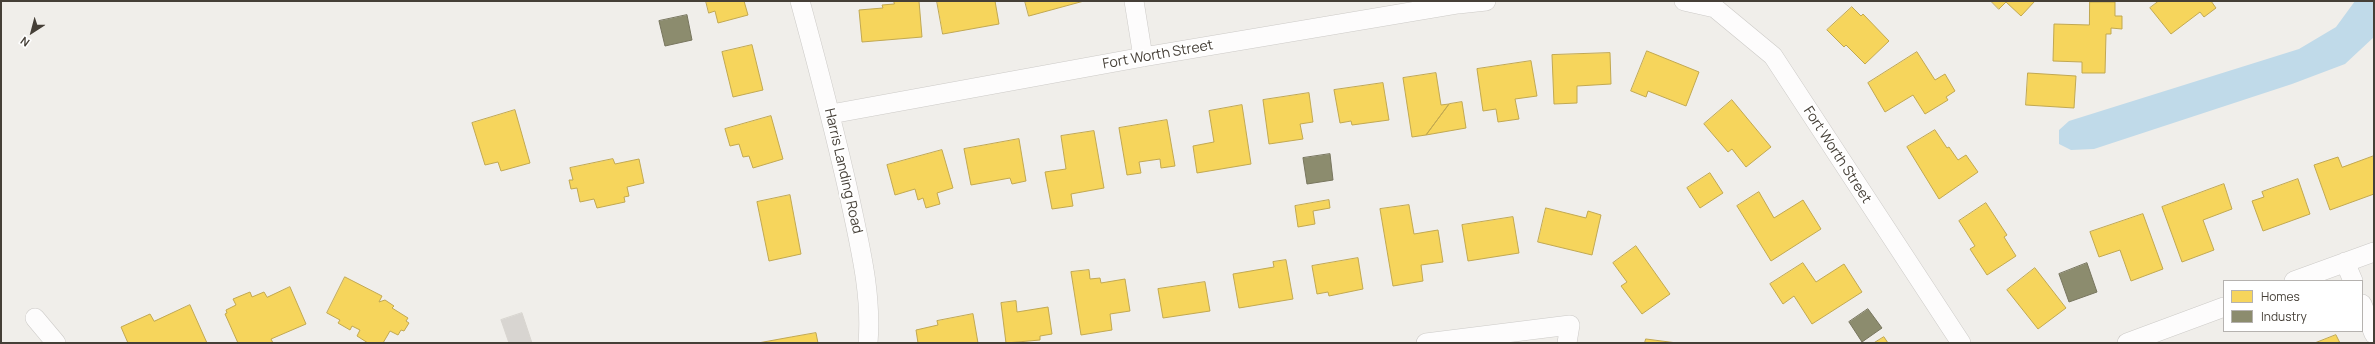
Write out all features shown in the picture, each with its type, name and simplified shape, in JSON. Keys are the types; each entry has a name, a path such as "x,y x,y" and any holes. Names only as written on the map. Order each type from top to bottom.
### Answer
{"street":[{"name":"Harris Landing Road","path":"800,1 831,114 866,276 870,321 868,343"},
{"path":"1134,1 1143,57"},
{"name":"Fort Worth Street","path":"831,114 1143,57 1458,2 1486,1"},
{"name":"Fort Worth Street","path":"1684,1 1717,4 1772,56 1961,343"},
{"path":"2297,280 2374,252"},
{"path":"2345,262 2353,280"},
{"path":"2363,306 2374,334"},
{"path":"2127,343 2223,307"},
{"path":"35,318 56,343"},
{"path":"1426,343 1570,324 1567,343"}],"water":[{"path":"2355,1 2374,1 2374,37 2345,64 2292,84 2094,149 2071,150 2059,144 2059,130 2069,121 2299,49 2336,27"}],"building: Homes":[{"path":"706,1 744,1 748,15 718,23 715,11 709,13"},
{"path":"894,1 919,1 922,37 862,42 859,10 883,8 882,5 894,4"},
{"path":"937,1 995,1 999,24 943,34"},
{"path":"1025,1 1084,1 1029,16"},
{"path":"1991,1 2035,1 2021,16 2006,2 1999,9"},
{"path":"2159,1 2211,1 2216,8 2204,17 2200,12 2171,34 2150,8"},
{"path":"2090,2 2115,2 2115,16 2122,16 2122,29 2111,28 2111,34 2106,34 2105,73 2082,73 2082,62 2053,61 2054,24 2089,25"},
{"path":"1852,7 1861,16 1863,14 1889,41 1865,64 1846,45 1844,47 1827,30"},
{"path":"752,45 763,90 733,97 722,52"},
{"path":"1647,51 1699,72 1686,106 1648,91 1646,97 1631,91"},
{"path":"1917,52 1935,80 1945,74 1955,91 1946,97 1948,100 1925,114 1913,95 1885,112 1868,83"},
{"path":"1610,53 1611,84 1577,86 1577,103 1554,104 1552,55"},
{"path":"1531,61 1537,96 1515,99 1519,119 1498,122 1496,109 1483,111 1477,69"},
{"path":"1436,73 1441,105 1449,104 1426,135 1412,137 1403,78"},
{"path":"2028,73 2076,76 2074,108 2026,105"},
{"path":"1383,83 1389,120 1352,125 1351,121 1340,123 1334,90"},
{"path":"1309,93 1313,122 1300,124 1303,139 1269,144 1263,100"},
{"path":"1732,100 1771,147 1746,167 1732,149 1728,152 1704,124"},
{"path":"1462,102 1466,128 1426,135 1449,104"},
{"path":"1242,105 1251,164 1197,173 1193,146 1214,142 1209,111"},
{"path":"515,110 530,163 501,171 498,162 485,165 472,123"},
{"path":"771,116 783,159 753,168 749,156 743,157 739,144 730,146 725,129"},
{"path":"1167,120 1175,166 1161,168 1160,159 1139,162 1141,173 1127,175 1119,128"},
{"path":"1935,130 1947,148 1949,147 1958,160 1966,155 1978,172 1939,199 1907,147"},
{"path":"1094,131 1104,188 1071,194 1073,206 1052,209 1045,172 1066,169 1061,136"},
{"path":"1019,139 1026,181 1012,184 1010,178 971,185 964,149"},
{"path":"942,150 953,188 937,193 940,204 926,208 923,198 918,200 915,189 895,195 887,165"},
{"path":"2374,156 2374,194 2330,210 2314,165 2338,157 2342,167"},
{"path":"613,159 615,164 639,159 644,183 627,187 629,196 624,197 625,202 597,208 594,199 580,202 577,188 571,189 569,180 573,180 570,168"},
{"path":"1710,173 1723,193 1700,208 1687,188"},
{"path":"2298,179 2310,214 2263,231 2252,201 2264,197 2262,192"},
{"path":"2224,184 2232,209 2203,220 2214,250 2182,262 2162,207"},
{"path":"1759,192 1774,218 1803,200 1821,229 1771,261 1737,206"},
{"path":"790,195 801,254 769,261 757,202"},
{"path":"1329,200 1330,208 1313,211 1315,224 1298,227 1295,206"},
{"path":"1986,203 2007,235 2004,237 2016,256 1987,275 1970,249 1975,246 1959,221"},
{"path":"1409,205 1414,234 1438,230 1443,262 1421,265 1423,281 1393,286 1380,209"},
{"path":"1546,208 1586,218 1588,211 1601,215 1592,255 1538,242"},
{"path":"2143,214 2163,269 2131,281 2120,250 2099,257 2090,232"},
{"path":"1513,217 1519,253 1468,261 1462,225"},
{"path":"1636,246 1670,294 1642,314 1621,286 1627,282 1613,263"},
{"path":"1358,258 1363,289 1329,296 1328,292 1317,294 1312,266"},
{"path":"1286,260 1293,299 1239,308 1233,274 1274,267 1273,262"},
{"path":"1803,263 1816,282 1844,264 1862,292 1812,324 1794,296 1783,304 1770,284"},
{"path":"2035,268 2066,308 2038,329 2007,290"},
{"path":"1089,270 1090,279 1100,278 1101,283 1125,279 1130,311 1110,314 1112,330 1081,335 1071,272"},
{"path":"345,277 382,296 379,302 385,300 394,306 392,308 408,318 406,321 409,323 404,331 401,330 398,335 390,331 383,343 368,343 357,336 360,330 352,326 350,330 338,323 340,320 327,313"},
{"path":"1205,282 1210,311 1163,318 1158,289"},
{"path":"290,287 306,324 271,339 273,343 238,343 225,314 227,313 226,310 236,305 233,299 250,292 252,297 264,292 267,297"},
{"path":"1016,301 1017,312 1048,307 1052,334 1040,336 1040,340 1006,343 1001,303"},
{"path":"190,305 207,343 128,343 121,327 150,314 154,321"},
{"path":"973,314 978,343 918,343 916,330 938,325 937,321"},
{"path":"816,333 818,343 758,343 791,337"},
{"path":"2336,335 2340,343 2315,343"},
{"path":"1884,337 1888,343 1874,343"},
{"path":"1646,339 1677,343 1645,343"}],"building: Industry":[{"path":"687,15 692,40 665,46 659,21"},
{"path":"1330,154 1333,180 1307,184 1303,158"},
{"path":"2087,263 2097,292 2069,302 2059,274"},
{"path":"1868,309 1882,328 1862,342 1849,322"}],"building: Other":[{"path":"522,313 532,343 509,343 501,320"}]}
